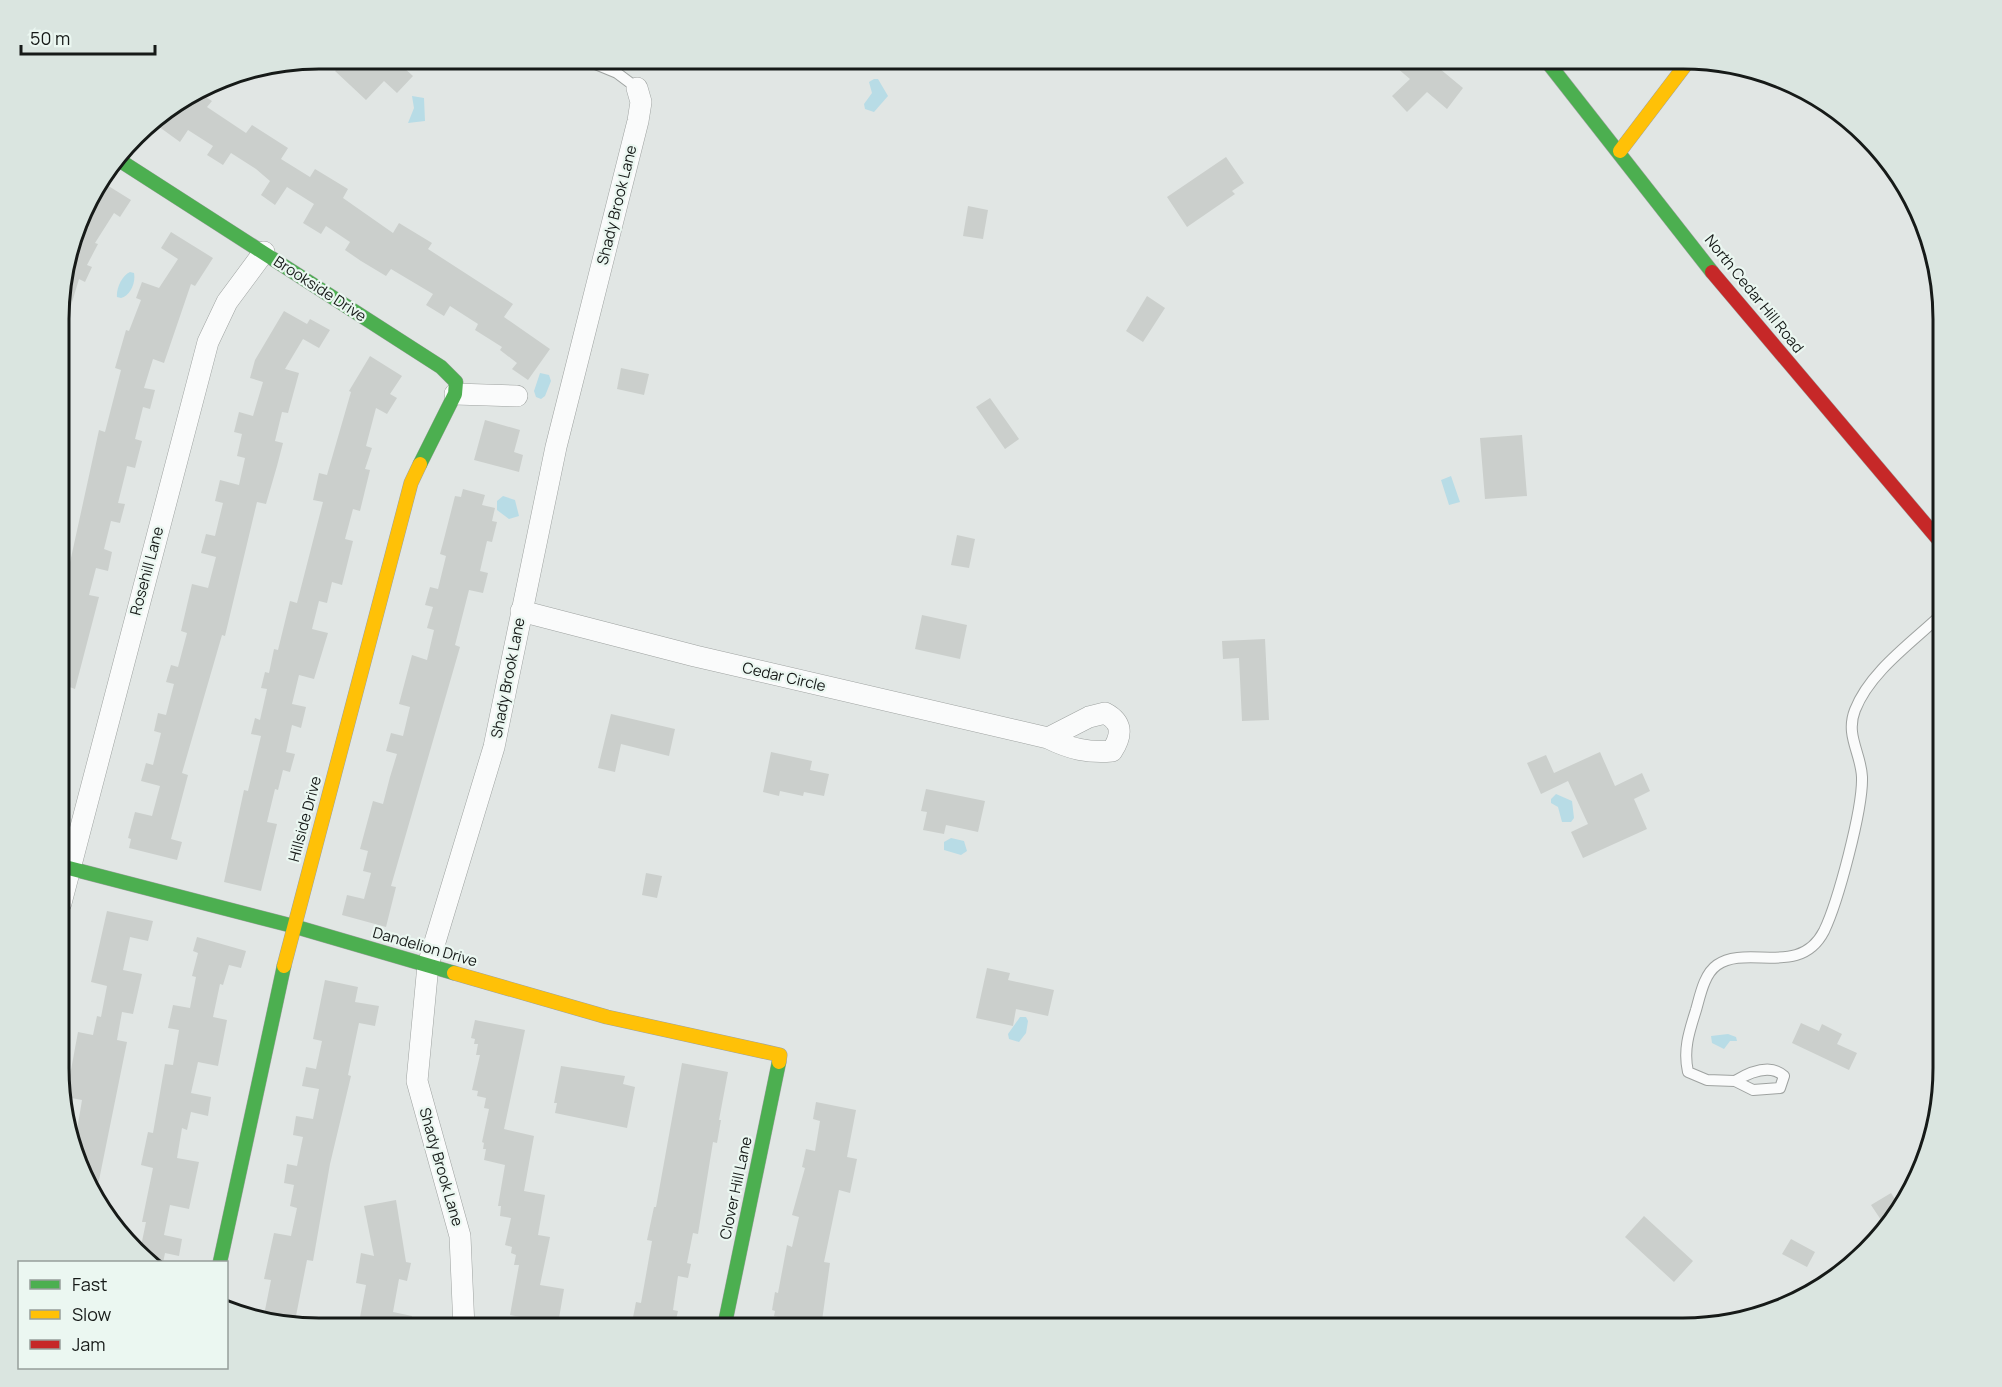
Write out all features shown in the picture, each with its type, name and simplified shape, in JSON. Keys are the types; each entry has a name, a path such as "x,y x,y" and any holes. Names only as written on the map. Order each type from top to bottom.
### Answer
{"street":[{"name":"North Cedar Hill Road","path":"1553,69 1620,151 1716,276 1933,533"},
{"path":"1620,151 1682,69"},
{"name":"Shady Brook Lane","path":"464,1318 460,1236 417,1081 428,965 494,747 556,447 638,121 640,102 637,88"},
{"name":"Brookside Drive","path":"124,164 441,367 456,381 455,394"},
{"name":"Rosehill Lane","path":"69,852 208,342 226,302 264,252"},
{"path":"455,394 517,396"},
{"name":"Hillside Drive","path":"220,1261 293,926 411,483 455,394"},
{"name":"Cedar Circle","path":"521,611 696,656 1048,738"},
{"name":"Dandelion Drive","path":"69,868 293,926 607,1017 780,1055"},
{"name":"Clover Hill Lane","path":"726,1318 780,1055"}],"lane":[{"name":"Shady Brook Lane","path":"607,69 617,73 637,88"},
{"path":"1735,1081 1707,1080 1688,1072 1684,1057 1688,1035 1709,974 1717,965 1728,961 1772,959 1797,954 1811,948 1819,940 1837,891 1861,794 1862,773 1850,733 1855,710 1878,675 1933,623"}],"water":[{"path":"878,79 888,96 874,112 865,109 864,104 872,93 869,82"},
{"path":"412,96 424,98 425,121 408,123 414,108"},
{"path":"130,272 134,273 132,288 124,297 117,297 120,283"},
{"path":"540,373 549,375 551,381 545,396 541,399 536,397 534,391"},
{"path":"1451,476 1460,502 1449,505 1441,480"},
{"path":"503,496 515,500 519,516 509,519 497,510 497,501"},
{"path":"1556,794 1572,801 1574,818 1571,822 1562,822 1558,807 1551,803 1551,799"},
{"path":"951,838 964,841 967,851 961,855 944,850 944,842"},
{"path":"1020,1017 1026,1017 1028,1021 1026,1033 1019,1042 1009,1039 1008,1034"},
{"path":"1728,1034 1736,1037 1737,1041 1730,1041 1724,1049 1712,1043 1711,1036"}],"building":[{"path":"337,69 405,69 413,76 397,93 384,81 366,100 335,71"},
{"path":"1398,69 1440,69 1463,88 1447,109 1427,92 1407,112 1392,96 1410,79"},
{"path":"205,96 212,101 207,107 246,133 252,125 288,148 281,159 310,177 315,169 348,189 343,198 393,233 399,223 432,243 428,249 513,304 504,317 550,349 528,380 512,369 517,363 500,350 502,347 475,330 478,324 450,306 444,316 426,305 433,294 391,269 386,276 361,261 345,250 350,242 326,226 321,234 303,223 314,204 287,187 275,205 261,195 270,181 256,169 231,153 223,165 207,155 213,146 188,130 180,142 159,127"},
{"path":"1226,157 1244,183 1232,191 1235,194 1187,227 1167,197"},
{"path":"108,185 131,200 120,217 114,213 95,243 98,244 87,265 92,267 85,282 79,279 69,311 71,286 82,239"},
{"path":"968,206 988,210 983,239 963,236"},
{"path":"171,232 213,258 195,286 191,284 164,363 153,359 144,388 155,390 150,409 143,407 135,439 142,441 135,468 127,466 118,503 125,504 120,523 111,521 104,549 112,552 108,571 96,568 89,595 99,597 75,689 69,687 69,567 99,430 105,432 121,370 115,368 126,330 129,331 141,300 136,298 142,282 159,288 178,259 161,248"},
{"path":"1147,296 1165,308 1143,342 1126,331"},
{"path":"284,311 307,324 310,319 330,330 319,348 303,339 285,369 299,373 288,413 282,412 275,441 283,443 277,466 266,504 257,502 225,636 222,635 182,773 188,775 171,839 182,842 177,860 129,848 131,839 128,838 135,812 152,816 160,786 141,781 146,763 153,765 161,733 154,731 158,713 166,715 174,684 166,682 171,665 178,667 187,633 181,631 192,584 208,588 216,557 201,553 206,534 215,536 223,503 215,501 220,480 239,485 245,458 237,456 242,434 234,432 239,412 253,416 263,382 250,378 255,360"},
{"path":"370,356 402,376 390,394 397,398 387,414 376,408 366,446 372,448 365,469 370,470 360,511 353,509 345,539 353,541 342,585 332,582 327,603 319,601 312,629 328,633 314,679 299,675 292,704 306,707 301,728 292,725 286,752 295,754 290,772 283,770 278,790 275,789 267,822 277,824 261,891 224,882 244,790 248,791 261,736 251,734 255,718 260,720 267,689 261,688 265,672 269,673 274,649 278,650 290,601 297,603 323,502 313,500 319,473 327,475 351,392 349,391"},
{"path":"621,368 649,374 644,395 617,389"},
{"path":"990,398 1019,439 1005,449 976,407"},
{"path":"485,420 520,430 514,452 523,455 519,472 474,460"},
{"path":"1522,435 1527,496 1485,499 1480,438"},
{"path":"463,489 485,495 482,505 495,508 492,521 497,522 492,542 487,541 480,571 488,573 483,593 469,590 455,645 460,647 391,886 396,887 386,927 342,915 347,895 364,899 371,873 363,871 368,851 360,849 373,801 383,804 397,754 386,751 391,733 403,736 410,707 399,704 412,655 427,660 434,630 427,628 433,607 425,605 430,587 438,589 446,556 440,554 455,496 461,497"},
{"path":"957,535 975,539 969,568 951,565"},
{"path":"922,615 967,625 960,659 915,649"},
{"path":"1265,639 1269,720 1242,721 1239,658 1223,659 1222,641"},
{"path":"611,714 675,729 669,756 621,744 615,772 598,768"},
{"path":"771,752 812,761 810,770 829,774 824,796 804,792 803,796 780,791 779,796 763,792"},
{"path":"1600,752 1615,786 1642,773 1650,791 1634,799 1647,829 1583,858 1571,832 1588,824 1568,781 1541,794 1527,763 1546,755 1554,773"},
{"path":"926,789 985,801 978,832 946,825 944,834 923,830 927,812 921,811"},
{"path":"646,873 662,876 657,898 642,895"},
{"path":"107,911 153,921 148,941 130,937 123,970 142,974 133,1014 122,1012 117,1040 127,1042 98,1185 88,1164 77,1129 82,1100 71,1098 70,1078 78,1032 93,1035 97,1016 101,1017 107,986 91,982"},
{"path":"197,937 246,951 241,968 229,965 223,985 220,984 213,1017 227,1020 218,1066 198,1062 191,1093 211,1097 208,1116 191,1112 187,1130 182,1128 177,1158 199,1162 189,1209 170,1205 164,1235 182,1239 179,1256 165,1253 163,1261 160,1261 141,1244 146,1222 142,1222 153,1168 141,1165 148,1132 153,1133 165,1064 173,1065 179,1030 168,1028 173,1005 190,1008 196,977 192,976 198,953 193,951"},
{"path":"987,968 1010,973 1008,980 1054,990 1048,1016 1016,1009 1013,1026 976,1018"},
{"path":"325,980 358,987 355,1002 379,1006 375,1026 359,1023 348,1075 351,1076 330,1164 313,1261 307,1260 296,1317 286,1316 265,1312 271,1280 264,1279 274,1233 291,1236 297,1208 290,1206 294,1185 284,1183 287,1164 297,1166 303,1137 293,1135 296,1116 313,1119 319,1089 302,1086 306,1067 316,1069 322,1041 313,1039"},
{"path":"475,1020 525,1030 504,1129 534,1136 524,1191 545,1195 538,1235 550,1237 540,1285 564,1289 559,1318 526,1318 510,1315 519,1265 514,1265 516,1255 511,1253 512,1247 505,1245 511,1218 500,1216 501,1206 498,1206 505,1165 484,1160 486,1149 483,1149 484,1143 482,1142 489,1109 484,1108 486,1098 477,1096 478,1091 472,1090 480,1055 476,1055 478,1044 474,1044 475,1039 471,1038"},
{"path":"1801,1023 1819,1031 1822,1024 1842,1034 1837,1044 1857,1053 1849,1070 1792,1043"},
{"path":"682,1063 728,1072 717,1143 713,1142 698,1234 693,1233 687,1263 691,1264 688,1278 678,1276 673,1310 678,1311 676,1318 633,1318 636,1302 641,1303 652,1241 647,1240 654,1207 656,1207"},
{"path":"561,1066 625,1076 623,1084 635,1087 627,1128 555,1113 557,1103 554,1103"},
{"path":"816,1102 856,1110 847,1157 857,1159 850,1193 839,1190 824,1262 830,1263 822,1318 778,1318 774,1316 775,1311 772,1310 775,1292 778,1293 787,1245 792,1247 799,1217 792,1215 805,1168 802,1167 806,1149 815,1151 820,1121 813,1119"},
{"path":"1891,1193 1896,1200 1881,1220 1871,1205"},
{"path":"396,1200 406,1262 411,1263 407,1281 399,1279 393,1312 412,1316 412,1318 360,1318 366,1285 356,1283 361,1253 374,1256 364,1206"},
{"path":"1644,1216 1693,1261 1674,1282 1625,1237"},
{"path":"1791,1239 1815,1252 1807,1267 1782,1254"}],"traffic: fast":[{"path":"1553,69 1712,272"},
{"path":"124,163 441,367 456,382 455,394 420,464"},
{"path":"69,868 293,926 454,973"},
{"path":"220,1261 284,966"},
{"path":"726,1318 779,1062"}],"traffic: slow":[{"path":"1620,151 1682,69"},
{"path":"284,966 411,483 420,464"},
{"path":"454,973 607,1017 780,1055 779,1062"}],"traffic: jam":[{"path":"1712,272 1933,533"}]}
